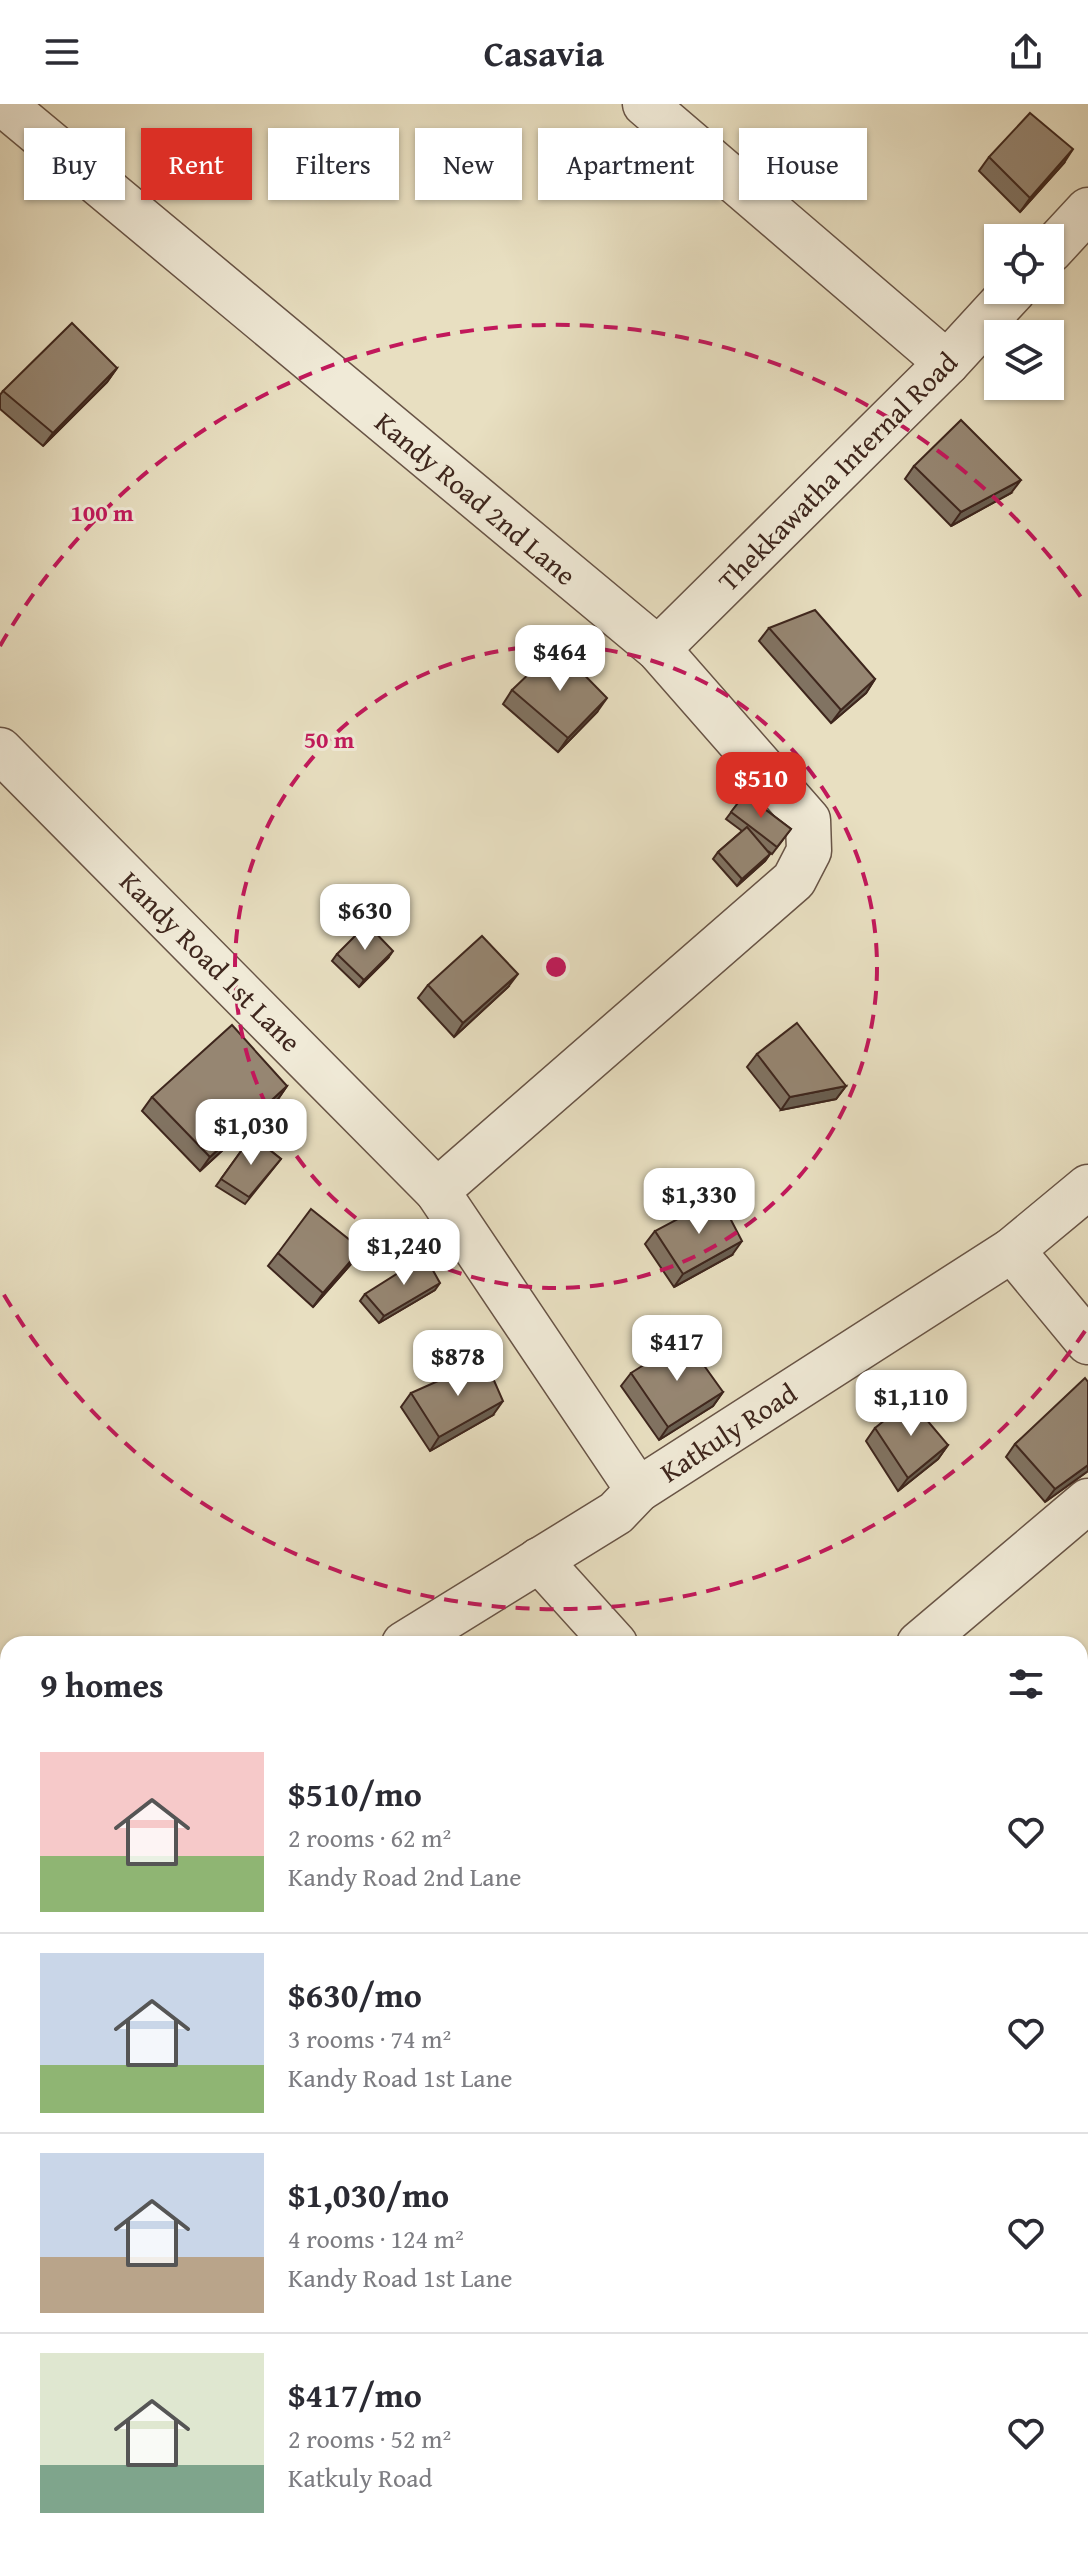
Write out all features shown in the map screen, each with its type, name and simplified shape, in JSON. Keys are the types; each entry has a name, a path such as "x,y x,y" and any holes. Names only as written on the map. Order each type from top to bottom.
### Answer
{"street":[{"name":"Kandy Road 2nd Lane","path":"3,104 658,649 808,820 809,851 794,880 437,1191"},
{"path":"645,104 947,363"},
{"path":"1064,236 1088,210"},
{"name":"Thekkawatha Internal Road","path":"658,649 947,363 1001,304"},
{"name":"Kandy Road 1st Lane","path":"0,750 437,1191 638,1490"},
{"name":"Katkuly Road","path":"417,1636 616,1513 638,1490 1012,1250 1088,1187"},
{"path":"1012,1250 1088,1342"},
{"path":"928,1636 1088,1501"},
{"path":"539,1560 608,1636"}],"building":[{"path":"1030,113 1073,149 1030,198 989,157"},
{"path":"72,323 117,368 53,433 3,391"},
{"path":"961,420 1021,480 961,512 914,466"},
{"path":"815,610 875,679 841,710 769,628"},
{"path":"557,647 607,698 568,738 512,690"},
{"path":"745,794 791,829 777,847 731,812"},
{"path":"747,827 770,854 742,879 718,852"},
{"path":"367,924 393,951 364,980 337,954"},
{"path":"482,936 518,974 463,1023 428,985"},
{"path":"797,1023 846,1086 790,1097 757,1054"},
{"path":"232,1025 287,1086 210,1157 152,1097"},
{"path":"252,1136 281,1159 249,1197 221,1179"},
{"path":"719,1197 742,1241 683,1274 655,1231"},
{"path":"311,1209 361,1249 323,1293 278,1253"},
{"path":"425,1256 440,1283 384,1316 365,1294"},
{"path":"685,1339 723,1392 668,1427 631,1373"},
{"path":"485,1360 503,1401 439,1437 411,1393"},
{"path":"1085,1378 1088,1382 1088,1465 1055,1489 1015,1444"},
{"path":"910,1400 948,1445 908,1478 875,1428"}]}
